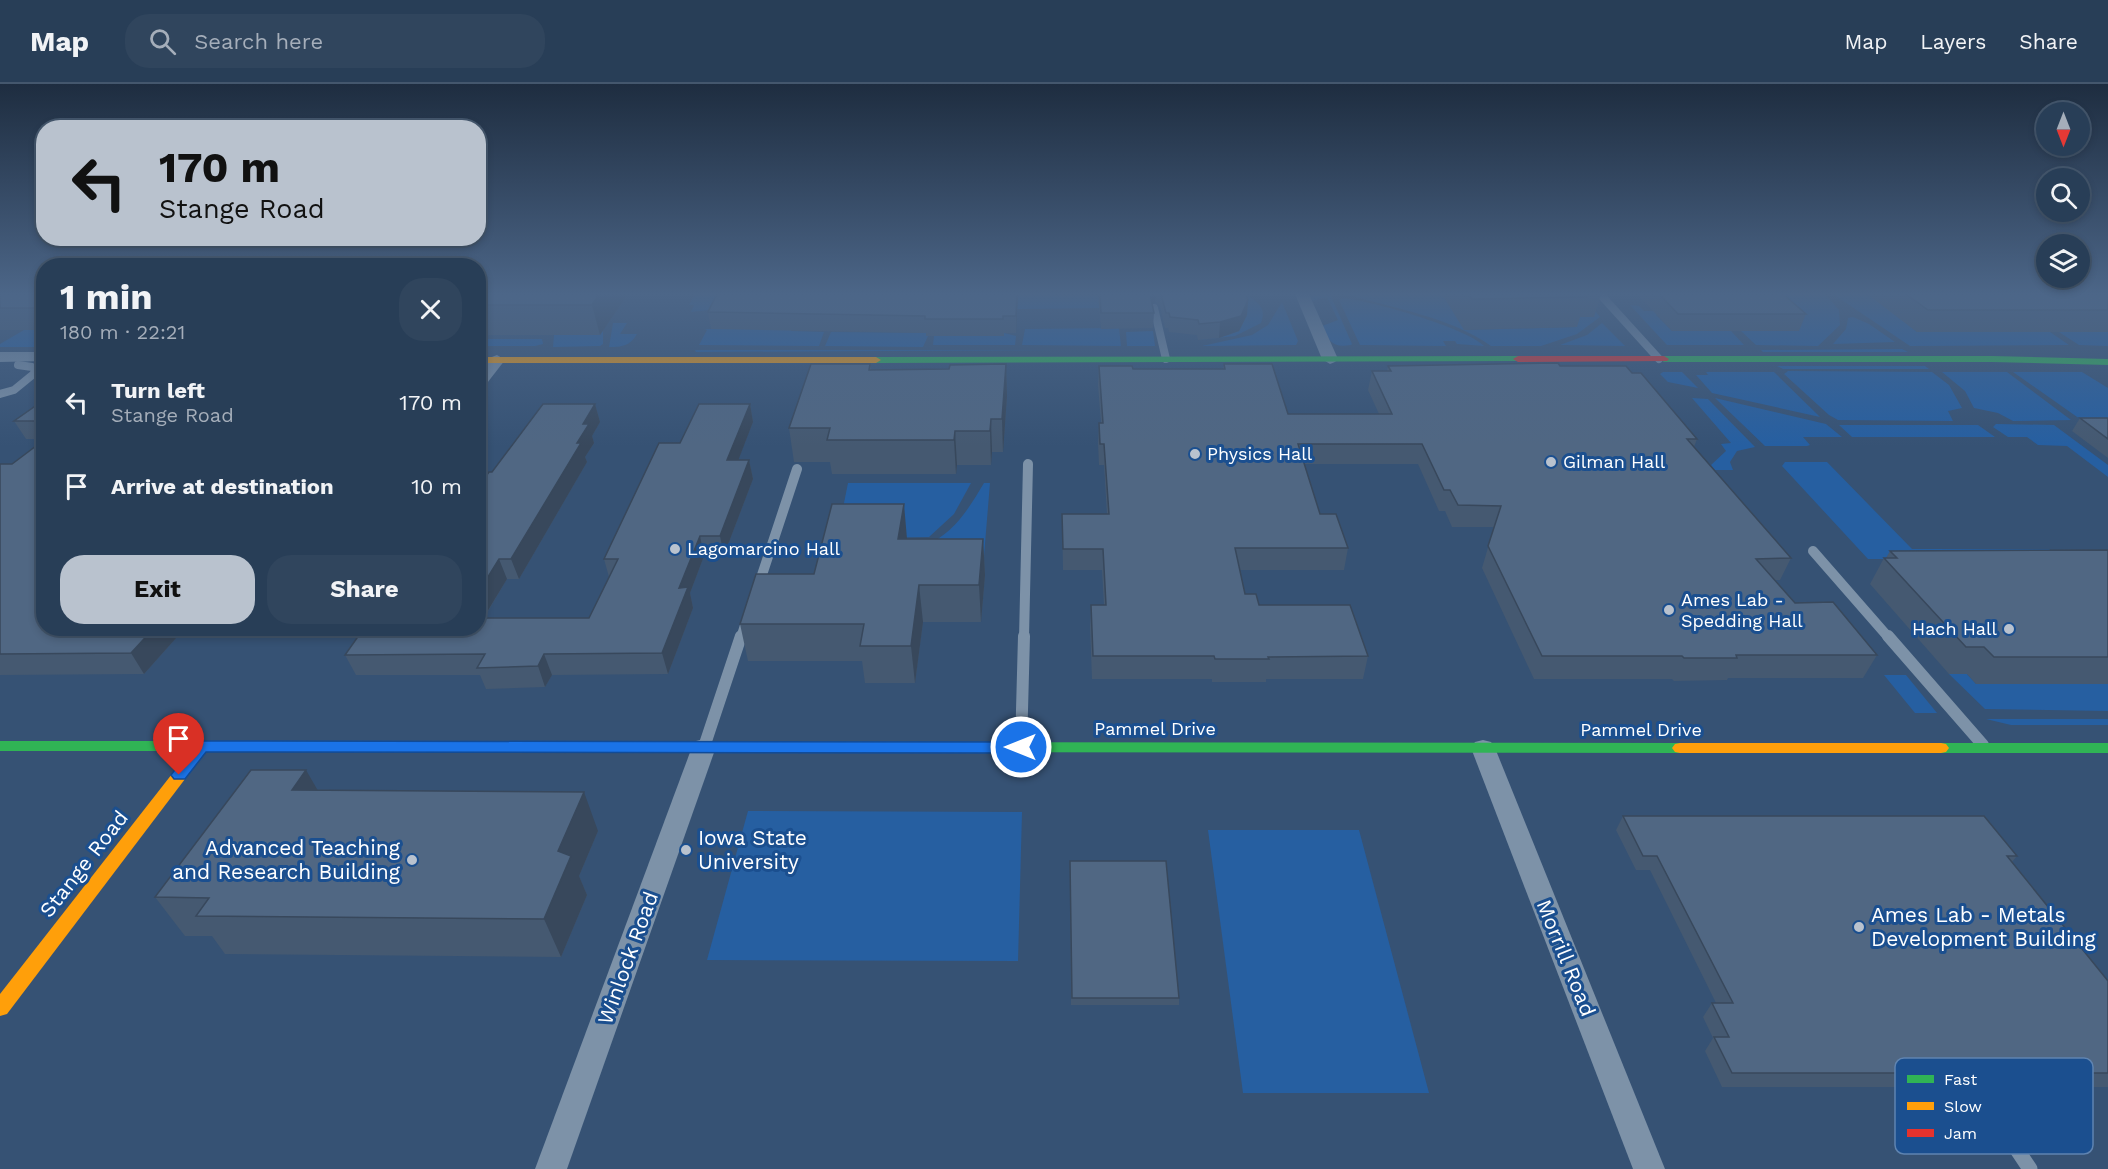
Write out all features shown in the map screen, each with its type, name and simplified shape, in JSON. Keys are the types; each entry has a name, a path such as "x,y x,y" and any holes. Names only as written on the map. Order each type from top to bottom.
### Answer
{"street":[{"path":"1323,345 1330,360"},
{"path":"0,357 36,356"},
{"path":"486,360 2059,359 2108,356"},
{"path":"2059,359 2108,362"},
{"path":"486,374 497,360"},
{"path":"0,364 36,364"},
{"name":"Pammel Drive","path":"0,746 2108,748"},
{"name":"Stange Road","path":"0,1008 202,746"},
{"name":"Winlock Road","path":"551,1169 704,747"},
{"name":"Morrill Road","path":"1483,748 1649,1169"}],"lane":[{"path":"1162,345 1166,360"},
{"path":"1646,345 1659,359"},
{"path":"0,394 14,390 36,372 32,368 18,364"},
{"path":"1021,747 1028,464"},
{"path":"754,597 797,469"},
{"path":"1813,551 1985,748"},
{"path":"704,747 751,608"},
{"path":"2020,1154 2030,1169"}],"shaded area":[{"path":"0,345 36,345 36,347 0,347"},
{"path":"486,345 540,345 486,346"},
{"path":"553,345 602,345 600,346 553,347"},
{"path":"609,345 626,345 618,347 609,347"},
{"path":"699,345 819,345 819,346"},
{"path":"826,345 924,345 923,347"},
{"path":"933,345 1015,345 1015,345"},
{"path":"1022,345 1121,345 1121,346"},
{"path":"1127,345 1155,346 1127,346"},
{"path":"1208,345 1296,345 1296,345 1202,346"},
{"path":"1360,345 1445,345 1446,346"},
{"path":"1489,345 1545,345 1541,346"},
{"path":"1560,345 1624,345 1625,346"},
{"path":"1667,345 1744,345 1667,345"},
{"path":"1756,345 1819,345 1818,346"},
{"path":"1908,345 2069,345 1910,346"},
{"path":"2079,345 2108,345 2108,346"},
{"path":"1902,349 1908,352 1763,352 1761,350"},
{"path":"695,350 1058,350 696,352"},
{"path":"1777,366 1925,366 1929,369 1783,369"},
{"path":"1788,371 1932,372 1949,385 1962,408 1948,411 1953,421 1838,420 1829,415 1784,374"},
{"path":"1682,372 1698,388 1668,382 1660,374"},
{"path":"1706,372 1774,372 1820,417 1712,393 1696,375 1708,375"},
{"path":"1942,372 2007,372 2071,420 2013,421 1998,413 1974,408 1965,391"},
{"path":"2013,372 2082,372 2108,388 2108,426 2080,419"},
{"path":"1692,398 1708,399 1755,447 1737,451 1730,462 1733,470 1715,470 1711,465 1726,451 1721,444 1731,443"},
{"path":"1715,398 1826,424 1842,437 1803,437 1810,445 1807,446 1765,446"},
{"path":"1996,424 2054,425 2108,465 2108,477 2067,446 2038,445 2027,437 2008,437 1993,427"},
{"path":"1839,425 1978,425 1995,437 1852,437"},
{"path":"1785,462 1827,462 1912,549 2049,549 2080,575 1935,559 1868,559 1782,466"},
{"path":"848,483 971,483 954,514 929,537 837,538"},
{"path":"984,483 990,483 983,568 925,546 952,527 966,511"},
{"path":"1949,674 1967,674 1976,684 2108,684 2108,711 1985,709"},
{"path":"1884,675 1906,675 1937,713 1915,713"},
{"path":"1986,719 2108,719 2108,725 2011,725"},
{"path":"748,811 1022,812 1018,961 707,960"},
{"path":"1208,830 1359,830 1429,1093 1243,1093"}],"building":[{"path":"1558,363 1560,366 1626,366 1632,373 1641,373 1697,439 1687,439 1791,558 1756,559 1795,603 1833,602 1877,655 1736,655 1737,658 1542,656 1488,546 1501,506 1458,505 1450,490 1444,490 1422,444 1298,444 1320,514 1336,514 1348,548 1235,548 1245,594 1256,594 1259,605 1350,605 1368,656 1215,659 1214,656 1093,656 1091,605 1106,605 1103,549 1063,549 1062,514 1109,514 1104,444 1100,444 1099,423 1103,423 1099,366 1132,366 1133,369 1225,369 1224,364 1272,364 1288,414 1392,414 1372,371 1391,371 1388,366"},
{"path":"811,364 870,364 869,370 949,369 950,365 1006,364 1002,419 991,419 990,431 955,431 954,440 827,440 830,428 789,428"},
{"path":"543,404 595,404 583,424 589,424 577,443 581,443 511,559 499,559 486,580 486,476 492,472"},
{"path":"699,404 750,404 727,460 749,460 720,536 700,536 679,588 688,587 662,653 544,654 538,666 477,668 485,654 345,655 358,636 486,636 486,618 589,618 618,559 604,559 659,443 680,443"},
{"path":"36,406 36,421 14,421"},
{"path":"2080,418 2108,418 2108,439"},
{"path":"36,446 36,636 147,636 131,653 0,654 0,464 12,464"},
{"path":"832,504 904,504 898,539 983,539 979,585 919,585 911,646 860,646 864,624 740,624 756,574 814,574"},
{"name":"Hach Hall","path":"2108,550 2108,657 1994,657 1984,647 1966,647 1884,558 1897,558 1890,551"},
{"name":"Advanced Teaching and Research Building","path":"251,770 306,770 292,790 584,792 558,851 571,856 544,919 196,916 209,898 155,897"},
{"name":"Ames Lab - Metals Development Building","path":"1623,816 1984,816 2017,856 2007,856 2108,981 2108,1073 2093,1073 2093,1058 1895,1058 1895,1073 1732,1073 1714,1037 1729,1037 1712,1003 1733,1003 1657,856 1643,856"},
{"path":"1070,861 1166,861 1179,998 1072,998"}],"traffic: fast":[{"path":"876,360 1518,359"},
{"path":"1664,359 1992,359 2108,362"},
{"path":"0,746 506,746"},
{"path":"921,747 1680,748"},
{"path":"1941,748 2108,748"}],"traffic: slow":[{"path":"486,360 876,360"},
{"path":"0,1008 202,746"},
{"path":"506,746 921,747"},
{"path":"1680,748 1941,748"}],"traffic: jam":[{"path":"1518,359 1664,359"}],"place":[{"name":"Physics Hall","path":"1195,454"},
{"name":"Gilman Hall","path":"1551,462"},
{"name":"Lagomarcino Hall","path":"675,549"},
{"name":"Ames Lab - Spedding Hall","path":"1669,610"},
{"name":"Hach Hall","path":"2009,629"},
{"name":"Iowa State University","path":"686,850"},
{"name":"Advanced Teaching and Research Building","path":"412,860"},
{"name":"Ames Lab - Metals Development Building","path":"1859,927"}],"route":[{"path":"179,775 202,746 1021,747"}]}
